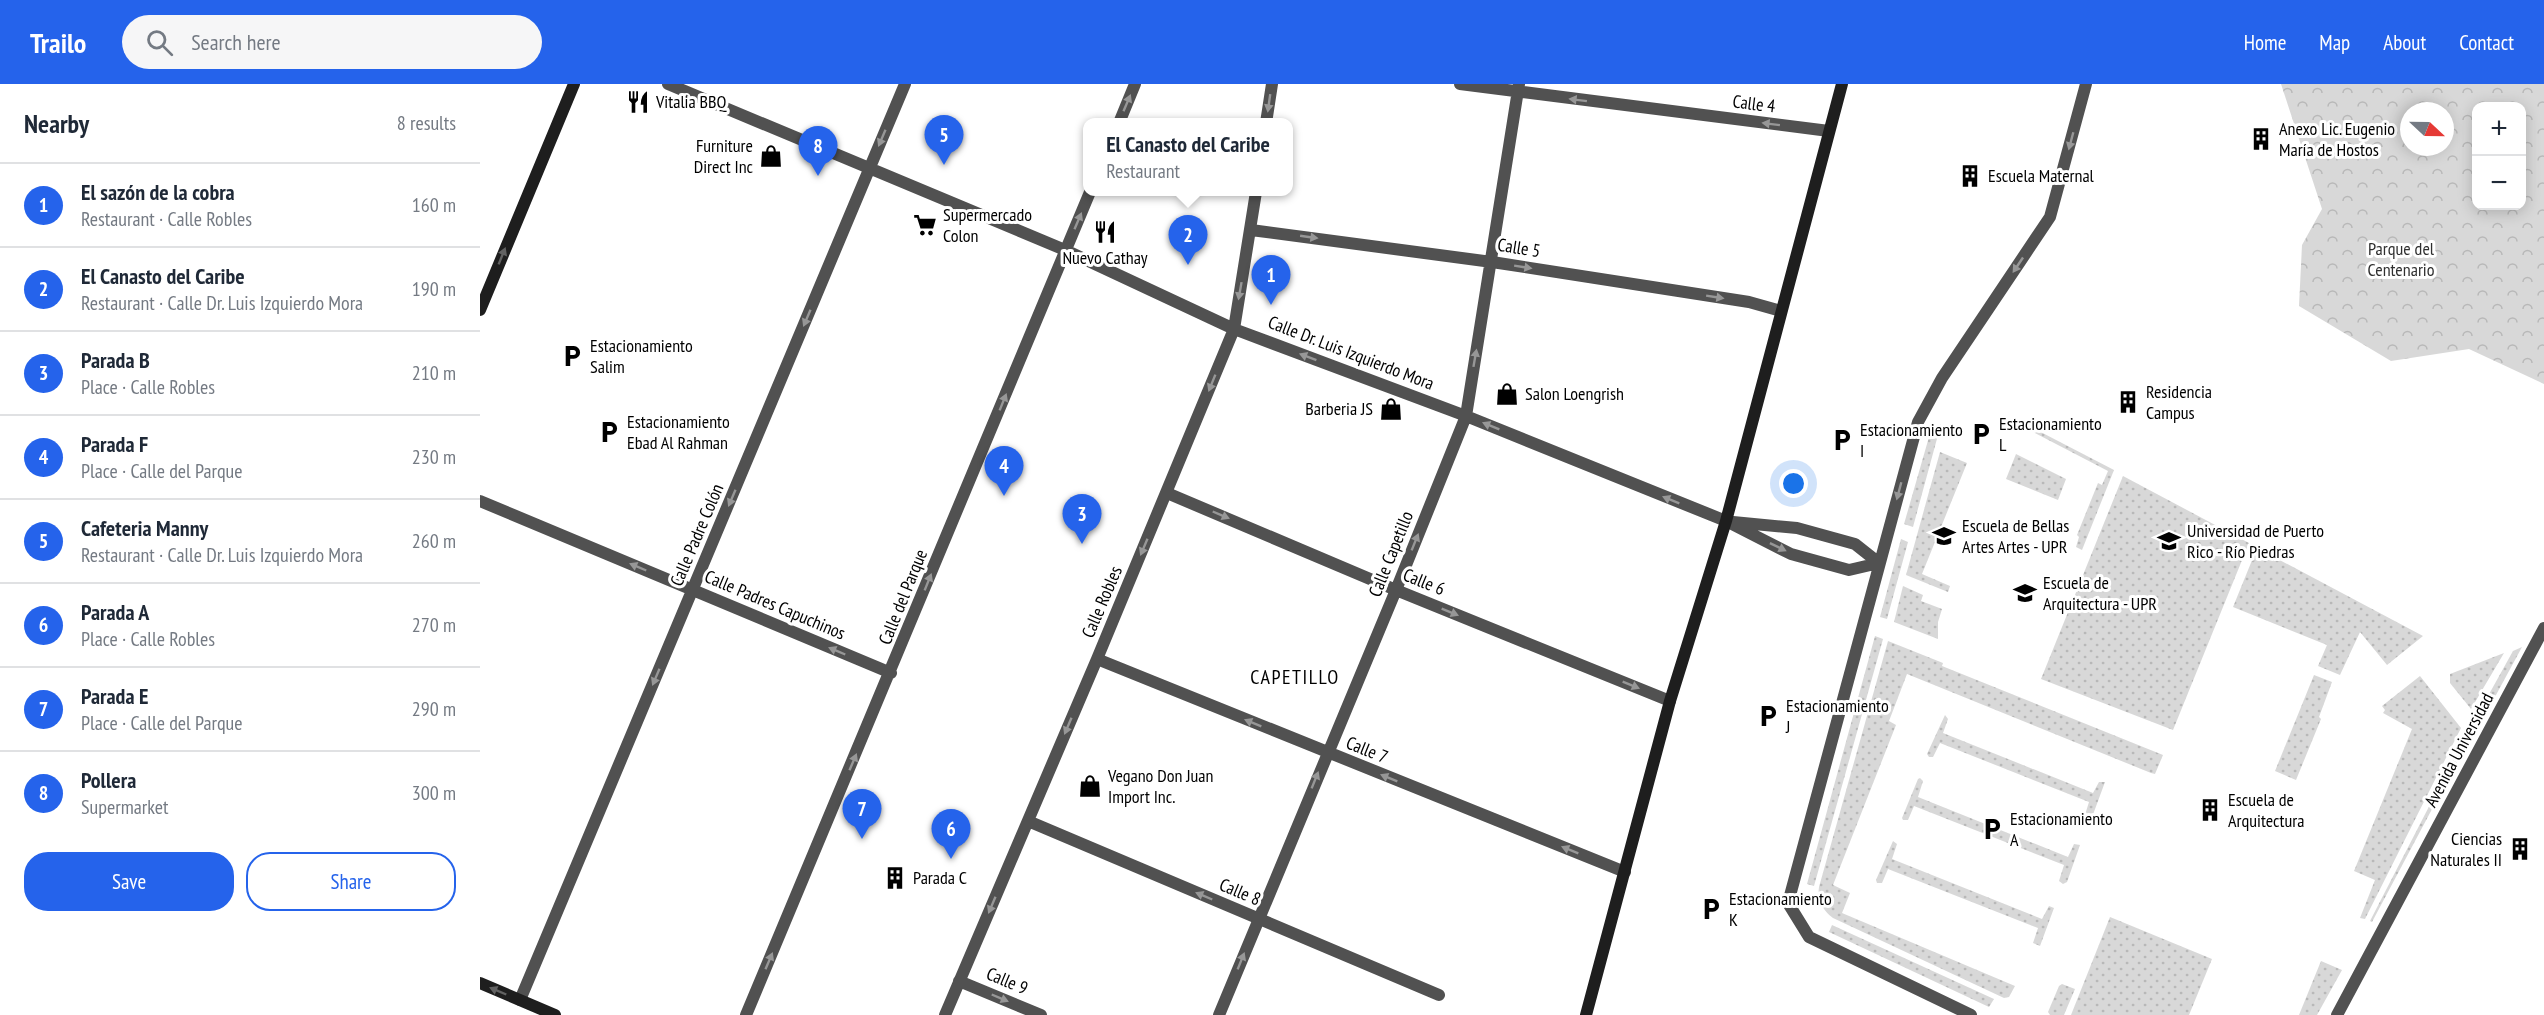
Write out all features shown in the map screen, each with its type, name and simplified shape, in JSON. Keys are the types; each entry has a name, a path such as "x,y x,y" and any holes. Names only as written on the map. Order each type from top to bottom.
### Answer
{"street":[{"path":"480,310 573,84"},
{"name":"Calle Dr. Luis Izquierdo Mora","path":"668,84 1065,250 1234,328 1466,416 1726,521"},
{"name":"Calle Padre Colón","path":"520,1000 905,84"},
{"path":"1121,118 1135,84"},
{"path":"1267,118 1272,84"},
{"name":"Calle 4","path":"1460,84 1519,88 1829,131"},
{"path":"1586,1015 1670,701 1726,521 1842,84"},
{"path":"1971,1015 1809,938 1788,903 1917,422 1942,378 2050,217 2086,84"},
{"name":"Calle Capetillo","path":"1219,1015 1466,416 1519,88"},
{"name":"Calle del Parque","path":"746,1015 891,673 1088,196"},
{"name":"Calle Robles","path":"945,1015 1167,493 1234,328 1255,196"},
{"name":"Calle 5","path":"1251,230 1492,262 1749,302 1781,311"},
{"name":"Calle 6","path":"1167,493 1396,590 1670,701"},
{"name":"Calle Padres Capuchinos","path":"480,501 891,673"},
{"path":"1726,521 1797,528 1856,544 1879,563"},
{"path":"1726,521 1791,554 1849,570 1879,563"},
{"name":"Avenida Universidad","path":"2337,1015 2544,628"},
{"name":"Calle 7","path":"1097,659 1625,872"},
{"name":"Calle 8","path":"1028,821 1438,995"},
{"name":"Calle 9","path":"959,981 1041,1015"},
{"path":"480,983 555,1015"}],"green space":[{"name":"Parque del Centenario","path":"2281,84 2544,84 2544,384 2469,349 2391,361 2299,306 2302,245 2322,209"},
{"path":"1941,424 1913,527 1904,524 1931,430"},
{"path":"2029,426 2114,470 2082,550 2076,547 2079,537 2077,535 2098,483 2102,485 2108,471 2027,429"},
{"path":"1940,452 1967,463 1922,574 1950,586 1948,592 1906,575"},
{"path":"2016,454 2066,479 2058,500 2006,479"},
{"path":"2123,476 2249,543 2173,730 2041,679"},
{"path":"1901,539 1908,542 1887,619 1880,617"},
{"path":"2257,548 2423,636 2387,665 2360,632 2340,675 2318,666 2327,645 2233,607"},
{"path":"1903,586 1923,595 1921,601 1942,609 1938,622 1938,639 1894,622"},
{"path":"1875,636 1883,639 1814,886 1807,884"},
{"path":"1888,641 1943,663 1942,666 2163,755 2155,774 2151,773 1907,674 1889,721 1896,725 1833,885 1850,893 1842,913 2015,986 2009,997 2004,998 1833,918 1820,901 1819,887"},
{"path":"2522,647 2483,719 2478,714 2513,651"},
{"path":"2504,653 2471,709 2450,683 2450,674"},
{"path":"2314,675 2332,682 2319,717 2321,719 2296,780 2275,771"},
{"path":"2420,676 2461,728 2365,919 2360,918 2375,880 2354,871 2412,729 2383,713 2385,710 2382,706"},
{"path":"1945,715 1948,719 1943,733 2093,793 2099,782 2105,782 2091,820 2084,818 2089,802 1940,743 1933,757 1929,757 1927,754"},
{"path":"2469,729 2473,732 2372,922 2370,921"},
{"path":"1920,778 1923,781 1918,797 2068,857 2074,844 2080,845 2067,882 2063,884 2059,881 2064,865 1914,806 1908,820 1903,820"},
{"path":"1893,841 1897,844 1892,859 2042,919 2049,906 2054,908 2040,946 2033,943 2038,928 1888,869 1882,883 1877,883 1876,880"},
{"path":"2110,917 2212,959 2189,1015 2071,1015"},
{"path":"1832,925 1994,999 1989,1007 1829,932"},
{"path":"2321,961 2342,970 2317,1015 2299,1015"},
{"path":"2062,984 2075,989 2064,1015 2050,1015 2048,1012"}],"place":[{"name":"Vitalia BBQ","path":"638,102"},
{"name":"Anexo Lic. Eugenio María de Hostos","path":"2261,139"},
{"name":"Furniture Direct Inc","path":"771,156"},
{"name":"Cafeteria Manny","path":"944,165"},
{"name":"Pollera","path":"818,176"},
{"name":"Escuela Maternal","path":"1970,176"},
{"name":"Supermercado Colon","path":"925,225"},
{"name":"Nuevo Cathay","path":"1105,232"},
{"name":"El Canasto del Caribe","path":"1188,265"},
{"name":"El sazón de la cobra","path":"1271,305"},
{"name":"Estacionamiento Salim","path":"572,356"},
{"name":"Salon Loengrish","path":"1507,394"},
{"name":"Residencia Campus","path":"2128,402"},
{"name":"Barberia JS","path":"1391,409"},
{"name":"Estacionamiento Ebad Al Rahman","path":"609,432"},
{"name":"Estacionamiento L","path":"1981,434"},
{"name":"Estacionamiento I","path":"1842,440"},
{"name":"Parada F","path":"1004,496"},
{"name":"Escuela de Bellas Artes Artes - UPR","path":"1944,536"},
{"name":"Universidad de Puerto Rico - Río Piedras","path":"2169,541"},
{"name":"Parada B","path":"1082,544"},
{"name":"Escuela de Arquitectura - UPR","path":"2025,593"},
{"name":"Estacionamiento J","path":"1768,716"},
{"name":"Vegano Don Juan Import Inc.","path":"1090,786"},
{"name":"Escuela de Arquitectura","path":"2210,810"},
{"name":"Estacionamiento A","path":"1992,829"},
{"name":"Parada E","path":"862,839"},
{"name":"Ciencias Naturales II","path":"2520,849"},
{"name":"Parada A","path":"951,859"},
{"name":"Parada C","path":"895,878"},
{"name":"Estacionamiento K","path":"1711,909"}],"district":[{"name":"CAPETILLO","path":"1295,677"}]}
